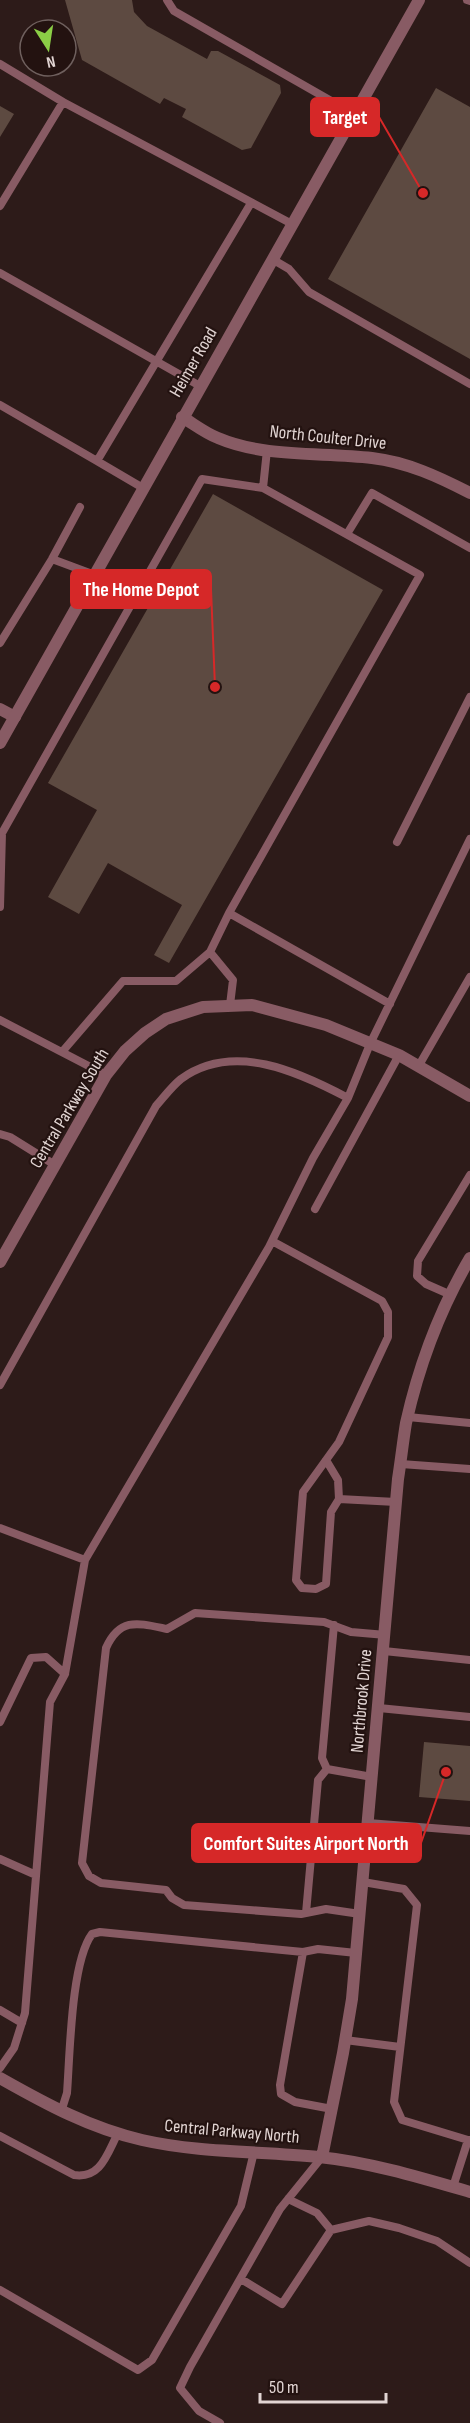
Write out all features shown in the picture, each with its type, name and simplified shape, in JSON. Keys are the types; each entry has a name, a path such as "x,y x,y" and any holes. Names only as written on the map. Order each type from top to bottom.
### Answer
{"street":[{"name":"Heimer Road","path":"0,743 419,0"},
{"name":"North Coulter Drive","path":"182,417 216,438 236,445 267,450 373,458 409,465 446,480 470,493"},
{"path":"0,709 15,717"},
{"name":"Central Parkway South","path":"0,1262 106,1075 125,1051 145,1033 166,1019 188,1010 252,1005 326,1025 399,1055 470,1096"},
{"name":"Northbrook Drive","path":"321,2157 345,2040 356,1953 396,1502 408,1417 420,1371 438,1320 470,1258"},
{"name":"Central Parkway North","path":"0,2078 61,2112 118,2133 185,2148 321,2157 416,2176 470,2192"}],"lane":[{"path":"167,0 174,11 354,114"},
{"path":"0,64 63,102 292,224"},
{"path":"0,206 63,102"},
{"path":"97,461 251,203"},
{"path":"272,260 289,269 309,292 470,384"},
{"path":"0,273 200,386"},
{"path":"0,405 143,488"},
{"path":"263,488 267,450"},
{"path":"0,907 2,833 202,479 263,488 420,575 229,913 210,952 176,981 123,981 62,1052"},
{"path":"347,534 372,493 470,548"},
{"path":"0,643 52,559 80,507"},
{"path":"52,559 95,574"},
{"path":"397,842 470,697"},
{"path":"0,2068 14,2048 25,2013 50,1702 65,1674 85,1560 272,1241 313,1158 348,1098 370,1044 470,839"},
{"path":"229,913 390,1004"},
{"path":"210,952 233,980 230,1005"},
{"path":"418,1067 470,977"},
{"path":"0,1020 106,1075"},
{"path":"315,1209 399,1055"},
{"path":"0,1385 156,1106 180,1080 200,1067 233,1061 264,1063 319,1083 348,1098"},
{"path":"0,1134 10,1137 55,1165"},
{"path":"451,1295 426,1284 417,1276 418,1262 470,1175"},
{"path":"272,1241 382,1301 388,1312 388,1337 358,1405 339,1442 326,1460 303,1492 296,1580 302,1588 316,1589 326,1584 331,1512 339,1499 338,1480 326,1460"},
{"path":"408,1417 470,1423"},
{"path":"401,1464 470,1469"},
{"path":"339,1499 396,1502"},
{"path":"0,1528 85,1560"},
{"path":"360,1914 326,1909 306,1913 184,1905 172,1898 166,1890 100,1883 89,1876 82,1863 106,1648 112,1633 128,1624 137,1623 166,1629 195,1613 324,1622 351,1632 386,1635"},
{"path":"327,1769 322,1758 334,1625"},
{"path":"384,1651 470,1659"},
{"path":"0,1722 31,1658 46,1657 65,1674"},
{"path":"379,1708 470,1717"},
{"path":"327,1769 372,1777"},
{"path":"306,1913 318,1780 327,1769"},
{"path":"368,1823 470,1831"},
{"path":"0,1859 36,1875"},
{"path":"363,1882 404,1889 417,1905 394,2102 402,2120 469,2140 453,2187"},
{"path":"61,2112 67,2093 78,1968 86,1942 92,1934 99,1932 303,1952 318,1949 356,1953"},
{"path":"303,1952 283,2063 281,2094 295,2102 332,2109"},
{"path":"0,2010 22,2023"},
{"path":"345,2040 400,2047"},
{"path":"0,2136 74,2175 86,2177 100,2169 118,2133"},
{"path":"0,2290 138,2370 152,2360 241,2206 254,2152"},
{"path":"220,2423 199,2411 180,2388 288,2199 321,2157"},
{"path":"288,2199 317,2213 331,2230"},
{"path":"241,2279 282,2304 331,2230 369,2222 399,2228 437,2241 470,2263"}],"building":[{"path":"65,0 132,0 134,12 147,26 207,59 211,51 218,51 280,85 281,93 251,148 242,150 182,117 186,109 164,98 160,104 82,60 78,46 78,18 70,18"},
{"path":"436,88 470,107 470,359 328,279"},
{"path":"0,106 14,114 0,137"},
{"path":"213,494 383,590 169,963 154,955 182,905 108,863 79,914 48,897 97,810 48,783"},
{"path":"424,1742 470,1746 470,1801 419,1797"}],"place":[{"name":"Target","path":"423,193"},
{"name":"The Home Depot","path":"215,687"},
{"name":"Comfort Suites Airport North","path":"446,1772"}]}
